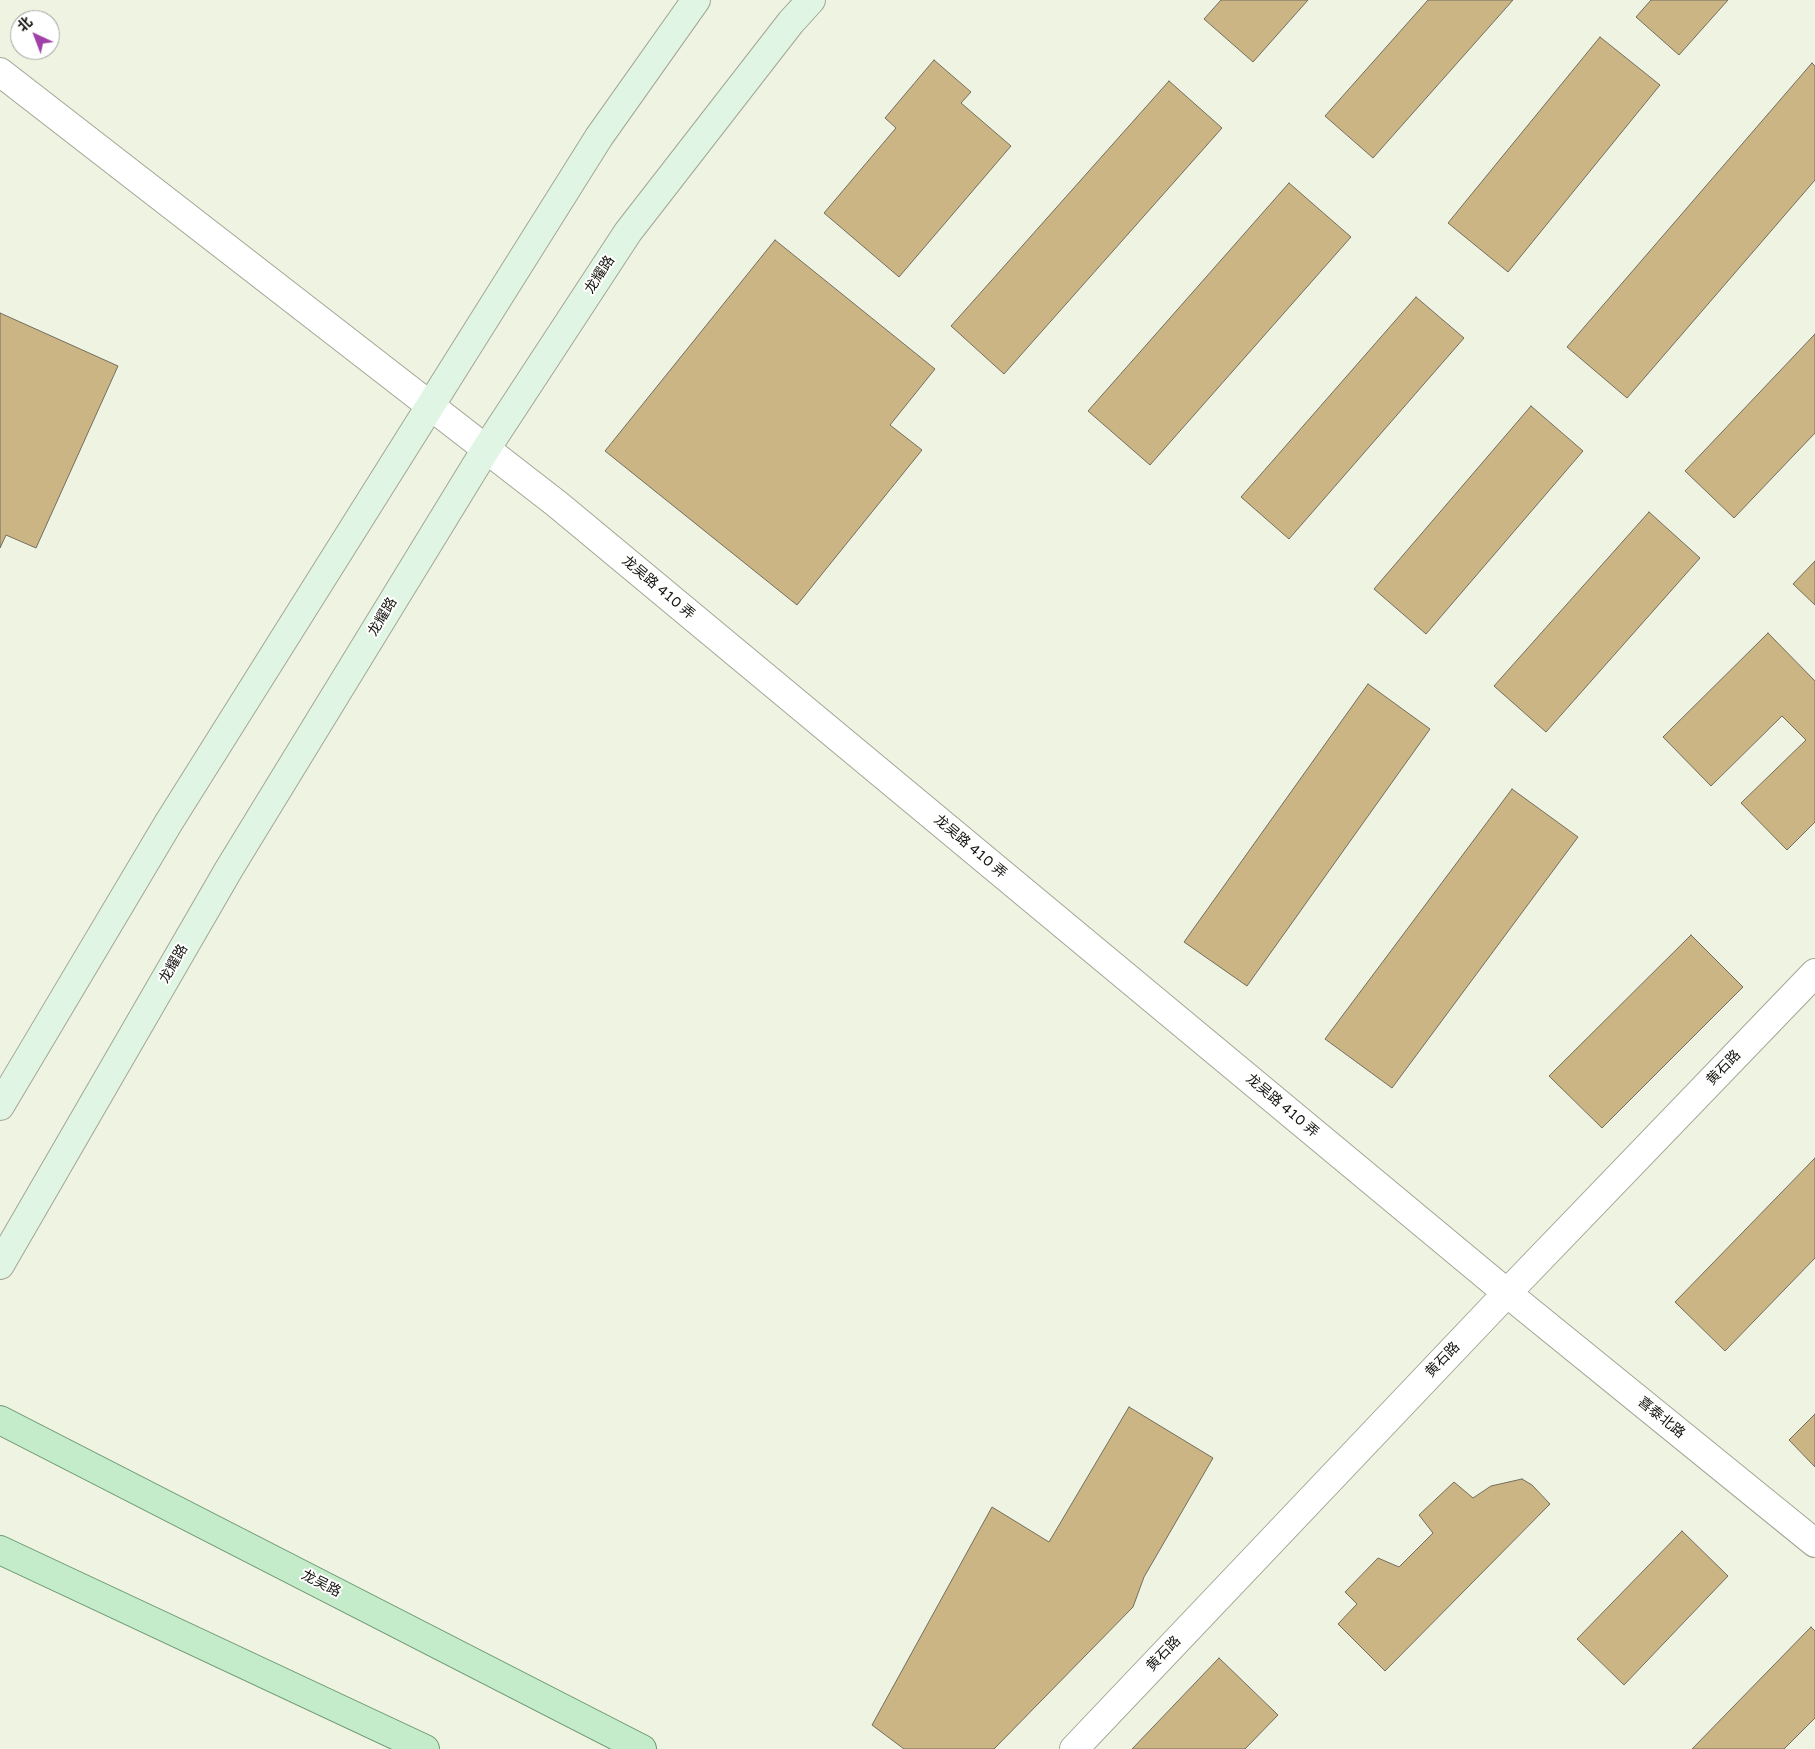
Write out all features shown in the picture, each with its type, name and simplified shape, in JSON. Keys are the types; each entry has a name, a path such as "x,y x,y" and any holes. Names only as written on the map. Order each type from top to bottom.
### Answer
{"main road":[{"path":"0,1106 169,822 430,405 599,137 696,0"},
{"name":"龙耀路","path":"0,1265 229,869 486,449 628,232 791,22 811,0"},
{"name":"龙吴路","path":"0,1420 642,1749"},
{"path":"0,1550 425,1749"}],"street":[{"name":"龙吴路 410 弄","path":"0,72 557,504 1507,1293"},
{"name":"黄石路","path":"1074,1749 1507,1293 1815,973"},
{"name":"喜泰北路","path":"1507,1293 1815,1543"}],"building":[{"path":"1221,0 1308,0 1253,62 1204,19"},
{"path":"1428,0 1513,0 1373,158 1325,116"},
{"path":"1651,0 1728,0 1679,55 1636,17"},
{"path":"1600,37 1660,85 1508,272 1448,223"},
{"path":"934,60 971,92 961,103 1011,146 899,277 824,213 896,128 885,118"},
{"path":"1812,63 1815,66 1815,180 1627,398 1567,347"},
{"path":"1169,81 1222,128 1004,374 951,326"},
{"path":"1289,183 1351,237 1150,465 1088,411"},
{"path":"775,240 935,369 890,425 922,450 797,605 605,451"},
{"path":"1416,297 1464,338 1289,539 1241,497"},
{"path":"0,313 118,366 36,548 6,535 0,548"},
{"path":"1815,334 1815,433 1734,518 1685,471"},
{"path":"1531,406 1583,451 1426,634 1374,589"},
{"path":"1649,512 1700,558 1546,732 1494,686"},
{"path":"1815,561 1815,605 1793,584"},
{"path":"1768,633 1815,681 1815,822 1787,850 1741,803 1806,740 1782,716 1711,786 1663,737"},
{"path":"1368,684 1430,729 1247,986 1184,942"},
{"path":"1512,789 1578,837 1392,1088 1325,1039"},
{"path":"1691,935 1743,987 1602,1128 1549,1076"},
{"path":"1815,1158 1815,1258 1725,1351 1675,1302"},
{"path":"1129,1407 1213,1458 1144,1577 1133,1607 994,1749 904,1749 872,1725 992,1507 1049,1542"},
{"path":"1815,1414 1815,1467 1789,1440"},
{"path":"1522,1479 1532,1485 1550,1504 1385,1671 1338,1624 1357,1604 1345,1592 1378,1558 1399,1567 1433,1533 1419,1515 1454,1482 1473,1498 1491,1486"},
{"path":"1682,1531 1728,1576 1624,1685 1577,1639"},
{"path":"1811,1627 1815,1631 1815,1718 1784,1749 1692,1749"},
{"path":"1219,1658 1278,1715 1245,1749 1132,1749"}]}
